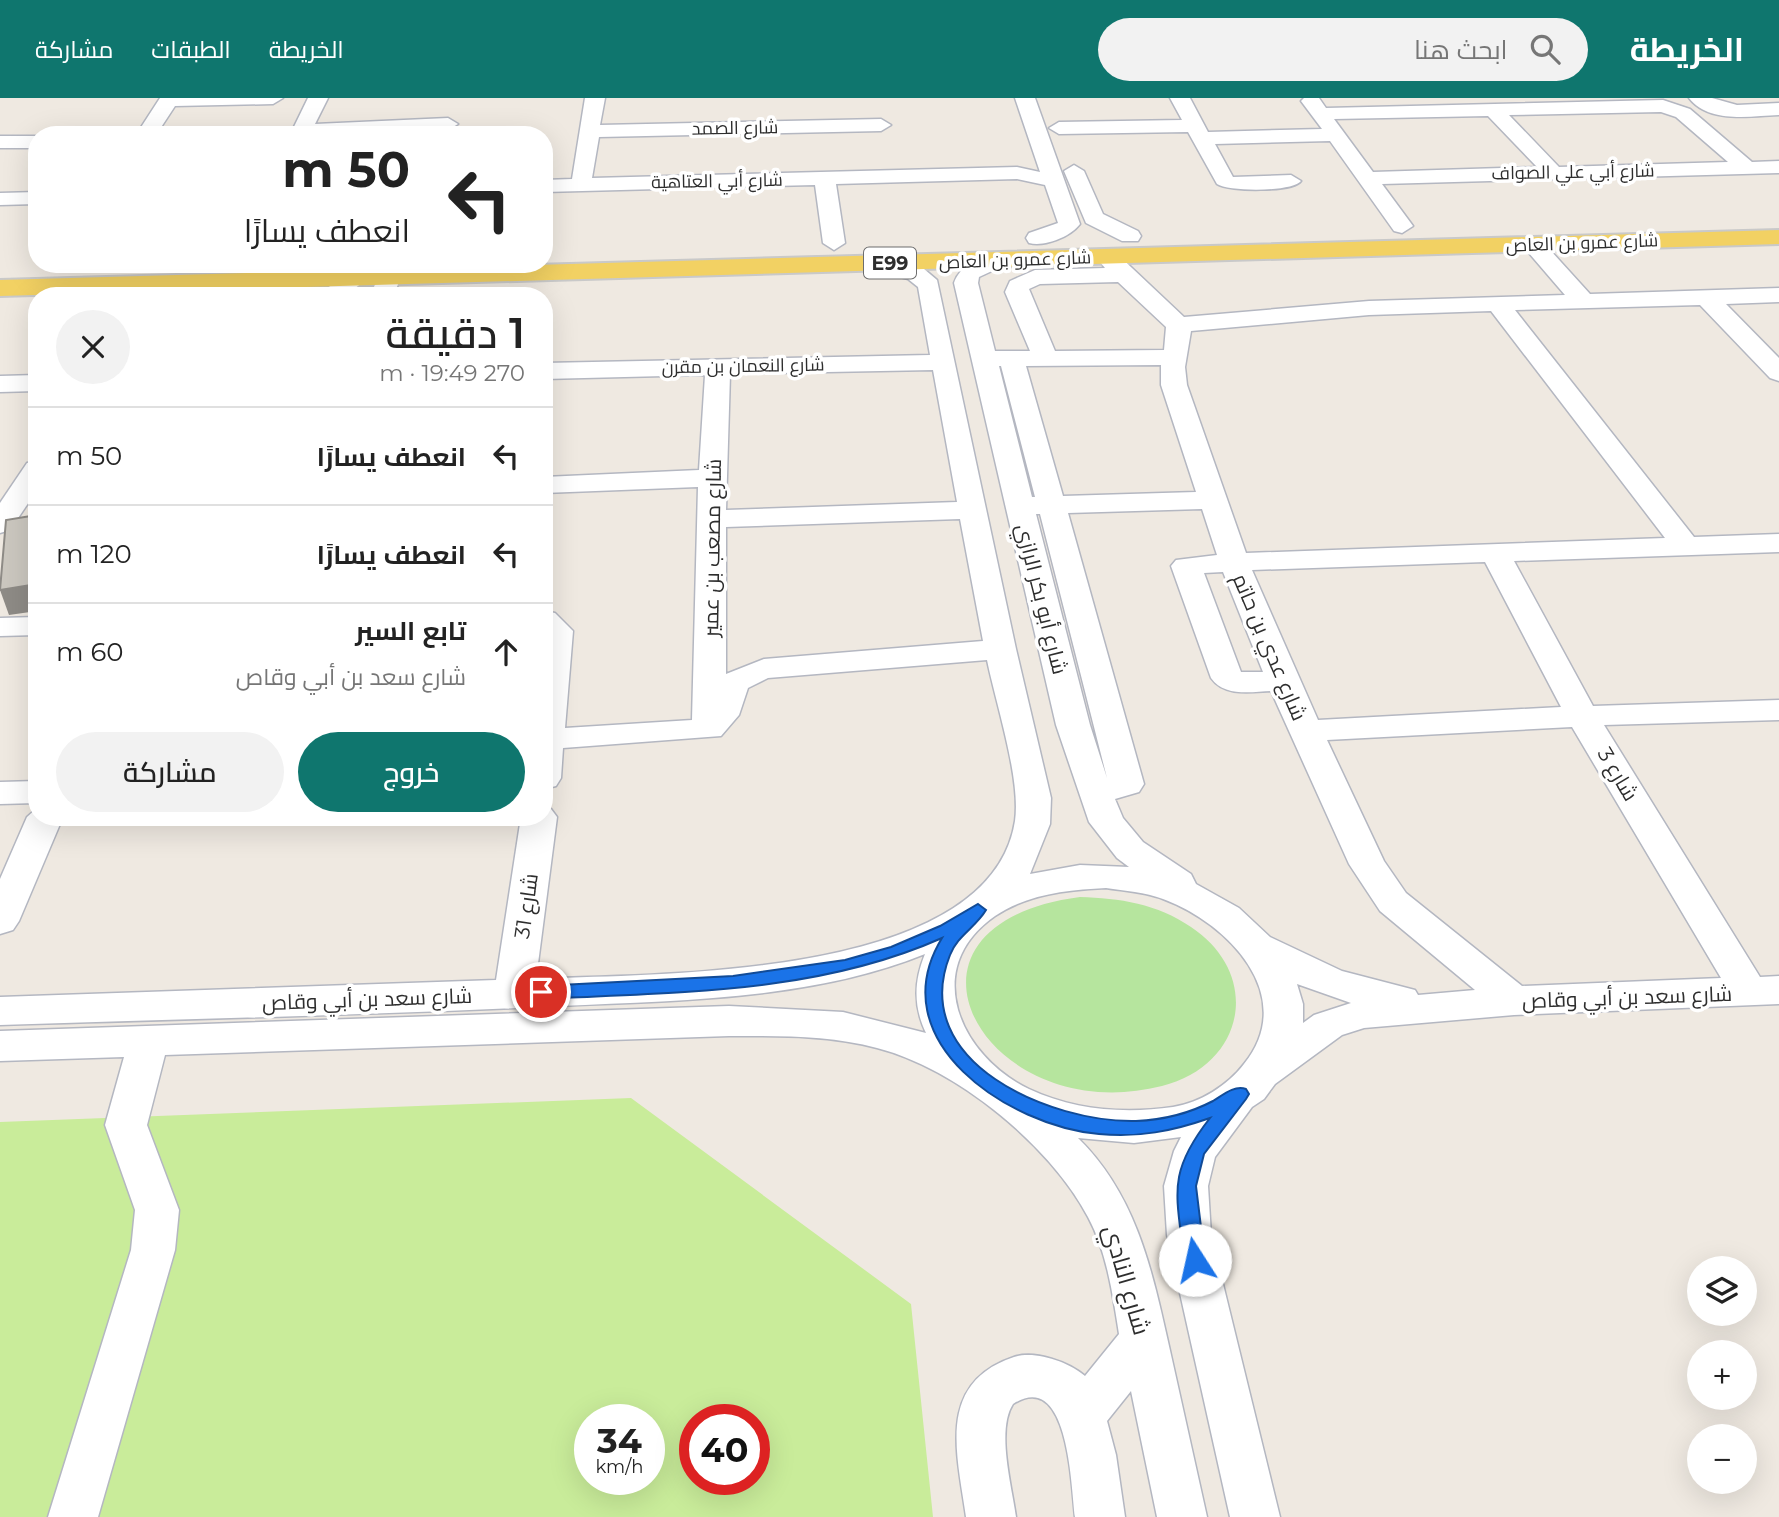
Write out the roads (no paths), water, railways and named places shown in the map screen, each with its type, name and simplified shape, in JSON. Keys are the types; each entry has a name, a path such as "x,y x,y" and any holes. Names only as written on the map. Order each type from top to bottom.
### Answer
{"main road":[{"name":"شارع عمرو بن العاص","path":"272,287 355,279 385,287 712,269 998,260 1115,266 1317,240 1402,226 1779,217"},
{"name":"شارع عمرو بن العاص","path":"553,250 1130,236 1532,244 1779,237"},
{"path":"712,269 686,267 681,263 681,259 699,252 746,246"},
{"path":"0,264 28,263"},
{"name":"شارع عمرو بن العاص","path":"0,288 28,288"}],"street":[{"path":"152,126 169,99 273,98"},
{"path":"305,126 318,98"},
{"path":"582,185 595,98"},
{"path":"1025,98 1053,171 1069,224 1062,230 1037,238"},
{"path":"1180,98 1224,180 1238,183 1291,181"},
{"path":"1699,98 1708,105 1723,110 1779,109"},
{"path":"1315,106 1492,109 1663,106 1683,113 1747,168"},
{"path":"1315,106 1402,226"},
{"path":"1052,108 1089,212 1101,222 1130,236"},
{"path":"1492,109 1554,173"},
{"name":"شارع الصمد","path":"590,131 880,118 890,177"},
{"path":"399,126 448,123"},
{"path":"1059,128 1336,135"},
{"path":"0,142 28,142"},
{"name":"شارع أبي علي الصواف","path":"1366,177 1779,167"},
{"name":"شارع أبي العتاهية","path":"553,186 1053,171"},
{"path":"825,179 834,243"},
{"path":"0,199 28,198"},
{"path":"1532,244 1584,302"},
{"name":"شارع أبو بكر الرازي","path":"998,260 970,273 966,283 997,359 1019,506 1073,725 1107,822 1130,850 1209,906"},
{"path":"876,264 916,274 929,285 1000,649 1034,798 1032,824 1017,865 978,910 956,930 941,954 935,981 936,1008 952,1045 964,1063 991,1087"},
{"path":"1046,359 1017,292 1018,286 1035,278 1115,266 1178,325 1369,308 1779,295"},
{"path":"342,287 355,279"},
{"path":"1706,297 1779,373"},
{"path":"1498,305 1685,545"},
{"name":"شارع عدي بن حاتم","path":"1178,325 1179,336 1171,357 1174,385 1212,500 1234,562 1283,681 1367,864 1393,902 1514,1001"},
{"path":"1096,793 1127,784 1052,505 997,359 1171,357"},
{"name":"شارع النعمان بن مقرن","path":"553,371 942,362"},
{"name":"شارع مصعب بن عمير","path":"709,729 712,478 718,367"},
{"path":"0,384 28,383"},
{"path":"553,485 712,478"},
{"path":"16,512 28,487"},
{"path":"1019,506 1212,500"},
{"path":"712,519 973,510"},
{"path":"1283,681 1240,683 1227,678 1186,569 1189,564 1779,543"},
{"name":"شارع 3","path":"1494,552 1582,716 1764,991"},
{"path":"0,627 28,626"},
{"path":"553,739 709,729 720,720 727,691 734,681 748,673 764,669 1000,649"},
{"path":"1306,732 1582,716 1779,710"},
{"path":"0,793 28,792"},
{"path":"0,921 41,826"},
{"name":"شارع 31","path":"514,994 538,826"},
{"path":"731,1002 872,960 946,930 1005,894 1036,882 1106,876 1143,881 1178,891 1209,906 1238,925 1260,948 1275,974 1283,1002 1283,1021 1273,1058 1195,1151 1186,1186 1189,1235 1255,1517"},
{"name":"شارع سعد بن أبي وقاص","path":"1260,948 1307,974 1373,997 1474,1006"},
{"name":"شارع سعد بن أبي وقاص","path":"1247,1088 1328,1025 1363,1014 1514,1001 1764,991"},
{"name":"شارع سعد بن أبي وقاص","path":"0,1012 514,994 731,1002"},
{"path":"731,1002 794,1021 885,1034 928,1051 1023,1105 1059,1119 1098,1127 1138,1128 1176,1122 1210,1111 1247,1088"},
{"name":"شارع سعد بن أبي وقاص","path":"0,1046 471,1028 731,1002"},
{"path":"73,1517 155,1240 157,1210 126,1125 148,1041"},
{"name":"شارع النادي","path":"991,1087 1054,1140 1079,1168 1107,1209 1123,1250 1182,1517"},
{"path":"1082,1416 1144,1339"},
{"path":"991,1517 981,1424 984,1401 1000,1383 1024,1375 1049,1379 1071,1394 1082,1416 1100,1517"}]}
